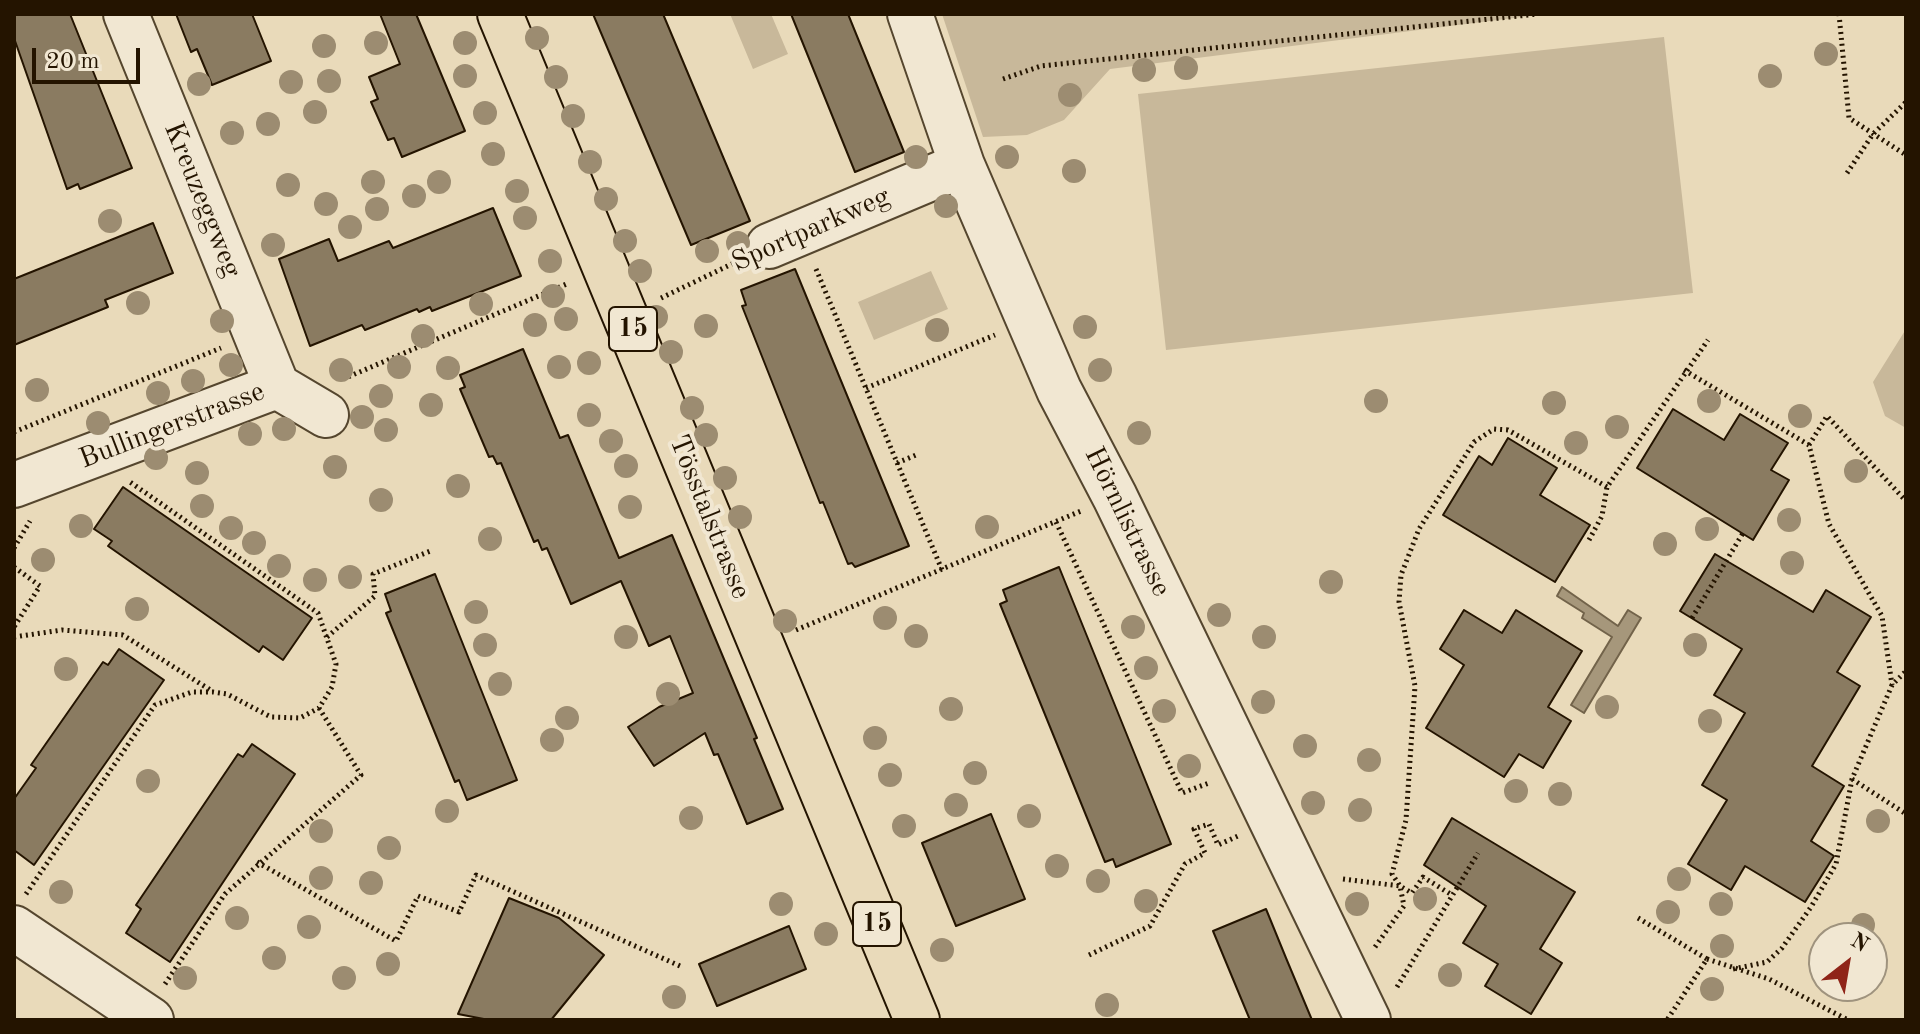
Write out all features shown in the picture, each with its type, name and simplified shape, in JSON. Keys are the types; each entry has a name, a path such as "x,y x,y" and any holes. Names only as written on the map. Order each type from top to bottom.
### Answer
{"main road":[{"name":"Tösstalstrasse","path":"500,14 913,1019"}],"street":[{"name":"Kreuzeggweg","path":"126,14 256,333 300,400"},
{"name":"Hörnlistrasse","path":"910,14 962,165 1029,321 1365,1013"},
{"name":"Sportparkweg","path":"784,239 962,165"},
{"name":"Bullingerstrasse","path":"14,485 92,456 300,400"},
{"path":"18,913 154,1007"}],"path":[{"path":"1003,79 1041,66 1538,14"},
{"path":"1839,14 1849,118 1906,155"},
{"path":"1847,173 1873,134 1906,102"},
{"path":"784,239 866,388 942,570"},
{"name":"Sportparkweg","path":"661,298 784,239"},
{"path":"300,400 577,280"},
{"path":"866,388 1029,321"},
{"path":"14,432 256,333"},
{"path":"1589,540 1602,516 1607,487 1684,370 1708,340"},
{"path":"1684,370 1809,445 1829,524 1882,616 1892,685"},
{"path":"1809,445 1827,416 1906,501"},
{"path":"1370,954 1404,906 1400,886 1392,874 1406,820 1415,686 1399,602 1401,575 1419,529 1474,442 1494,429 1508,430 1607,487"},
{"path":"897,463 916,455"},
{"path":"18,913 155,705 192,692 213,692 227,694 271,717 300,718 319,708 332,687 336,664 318,613 92,456"},
{"path":"797,631 1115,497"},
{"path":"1056,522 1182,793 1247,768"},
{"path":"1692,618 1743,533"},
{"path":"327,637 375,596 373,574 433,550"},
{"path":"14,567 40,586 14,627"},
{"path":"14,637 62,630 123,635 213,692"},
{"path":"1733,969 1767,962 1782,948 1836,864 1852,779 1892,685 1906,671"},
{"path":"154,1007 225,894 257,862 361,775 319,708"},
{"path":"1852,779 1906,814"},
{"path":"1089,955 1150,926 1185,864 1205,853 1194,829 1209,824 1218,845 1273,822"},
{"path":"1365,1013 1395,989 1478,853"},
{"path":"257,862 396,941 418,896 459,912 476,875 680,966"},
{"path":"1298,874 1400,886 1412,893 1423,877 1452,895"},
{"path":"1638,918 1707,959 1769,979 1848,1020"},
{"path":"1667,1020 1707,959"}],"shaded area":[{"path":"730,14 771,14 788,54 753,69"},
{"path":"942,14 1545,14 1110,69 1064,120 1027,135 983,137"},
{"path":"1664,37 1693,293 1166,350 1138,94"},
{"path":"931,271 948,309 874,340 858,302"},
{"path":"1906,329 1906,428 1885,416 1873,382"},
{"path":"1562,587 1618,626 1628,610 1641,618 1584,713 1571,705 1612,637 1582,618 1584,613 1557,596"}],"building":[{"path":"14,14 70,14 132,168 80,189 78,184 67,189 14,38"},
{"path":"176,14 252,14 271,61 212,85 197,49 191,52"},
{"path":"380,14 416,14 465,131 402,157 394,138 388,140 371,102 378,99 369,77 400,64"},
{"path":"593,14 663,14 750,221 691,245"},
{"path":"791,14 848,14 904,152 855,172"},
{"path":"493,208 521,276 432,311 430,307 419,312 417,309 365,330 362,325 310,346 279,259 329,239 338,261 389,241 393,248"},
{"path":"153,223 173,273 105,300 108,307 14,345 14,279"},
{"path":"795,269 909,546 855,567 852,563 848,564 823,502 820,503 742,306 746,305 741,290"},
{"path":"523,349 560,438 568,435 619,558 672,535 757,738 754,739 783,809 747,824 718,754 714,755 705,733 654,766 628,727 659,707 693,693 670,636 649,646 621,581 571,604 547,548 542,550 538,540 534,542 501,463 497,464 493,456 489,457 460,389 465,387 460,375"},
{"path":"1673,409 1724,440 1740,414 1788,443 1771,470 1789,480 1753,540 1637,468"},
{"path":"1508,438 1557,468 1540,495 1590,525 1555,582 1443,515 1479,456 1492,465"},
{"path":"123,487 312,618 283,660 263,646 259,652 108,546 112,541 94,529"},
{"path":"1715,554 1813,612 1826,590 1871,617 1837,672 1860,686 1812,766 1844,786 1811,841 1834,856 1805,902 1745,866 1731,890 1688,864 1727,800 1702,785 1745,713 1714,695 1742,649 1680,611"},
{"path":"1059,567 1171,844 1116,867 1113,859 1105,862 1000,604 1007,601 1003,590"},
{"path":"435,574 517,780 467,800 459,780 455,782 386,613 391,611 385,594"},
{"path":"1464,610 1502,633 1516,610 1582,651 1548,707 1571,721 1543,768 1519,754 1504,777 1426,728 1464,665 1440,649"},
{"path":"119,649 164,680 34,865 14,850 14,799 36,768 31,765 103,662 108,665"},
{"path":"252,744 295,774 170,962 126,933 141,909 136,905 238,754 243,757"},
{"path":"991,814 1025,899 956,926 922,843"},
{"path":"1452,818 1575,892 1540,949 1562,963 1531,1014 1485,986 1498,964 1463,943 1486,906 1424,865"},
{"path":"509,898 559,918 604,955 551,1020 489,1020 458,1014"},
{"path":"1266,909 1312,1020 1250,1020 1213,931"},
{"path":"789,926 806,969 717,1006 699,964"}]}
